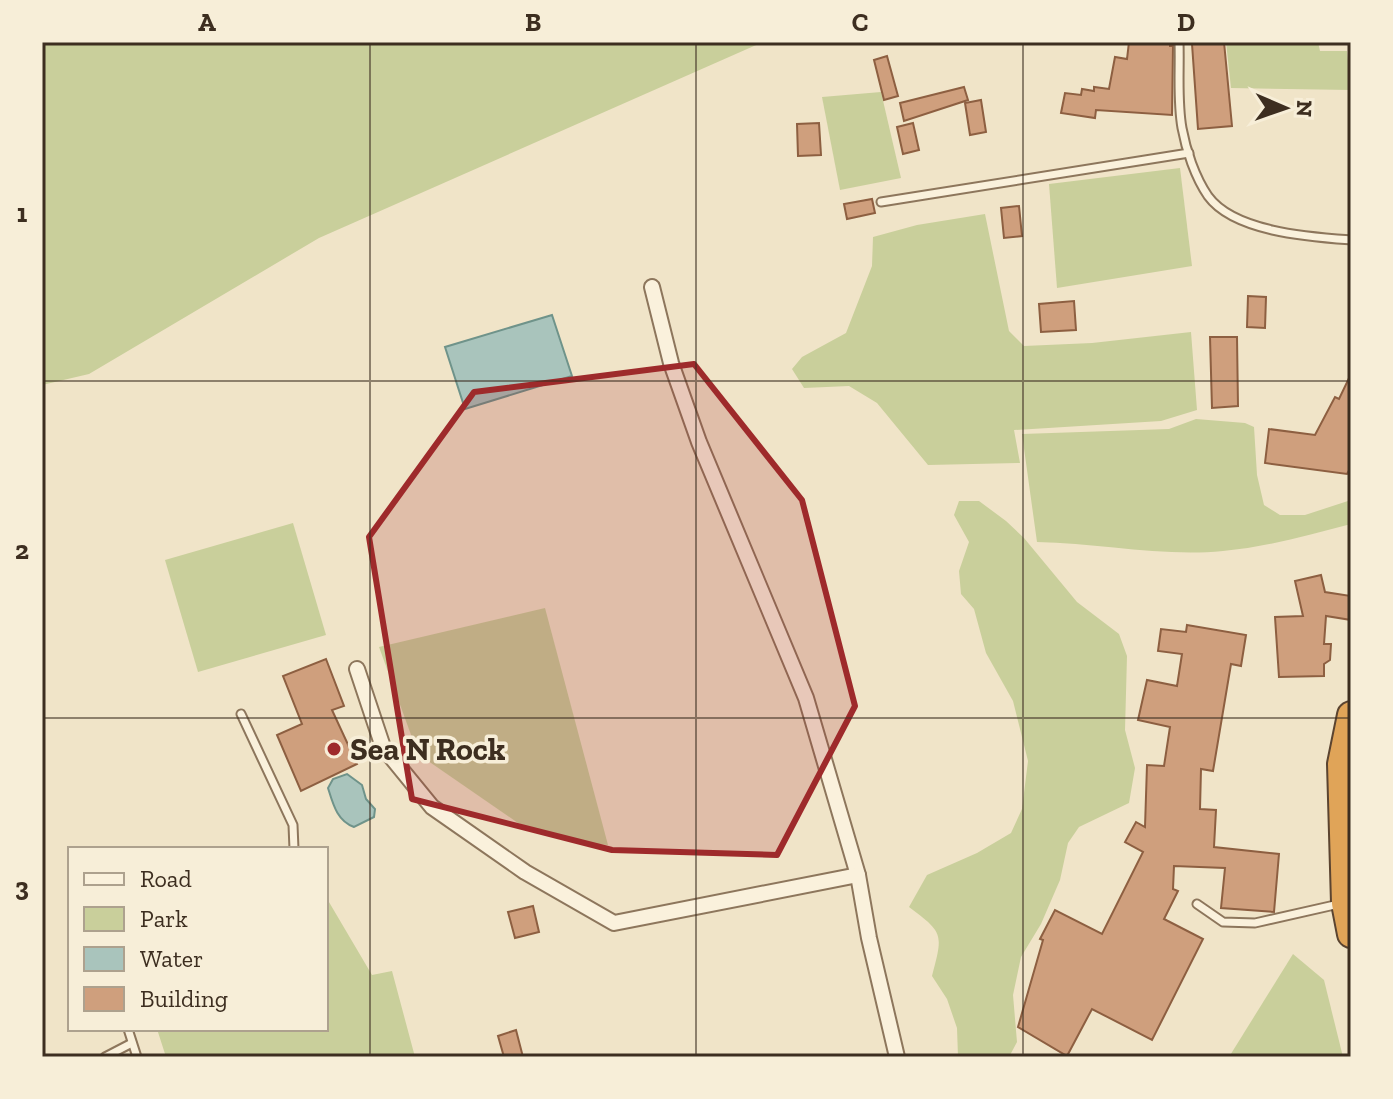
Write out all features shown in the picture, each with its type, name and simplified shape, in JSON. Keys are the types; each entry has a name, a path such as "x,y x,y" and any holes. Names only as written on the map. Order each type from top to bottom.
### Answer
{"highway":[{"path":"1351,715 1341,764 1345,903 1351,934"}],"street":[{"path":"652,287 671,363 699,442 806,698 858,875 869,938 897,1057"},
{"path":"357,669 383,747 432,807 525,872 614,923 858,875"}],"lane":[{"path":"1179,42 1182,127 1195,173 1210,198 1239,219 1272,230 1351,240"},
{"path":"881,202 1189,153"},
{"path":"241,714 293,825 294,847"},
{"path":"1197,904 1223,922 1255,923 1345,903"},
{"path":"129,1031 137,1057"},
{"path":"105,1057 132,1043"}],"highlighted area":[{"path":"694,364 802,500 855,706 777,855 612,850 412,799 369,537 474,392"}],"green space":[{"path":"42,42 763,42 319,238 89,374 42,385"},
{"path":"1226,42 1318,42 1320,51 1347,51 1351,90 1231,88"},
{"path":"881,92 901,178 840,190 822,97"},
{"path":"1180,168 1192,266 1057,288 1049,184"},
{"path":"985,214 1009,331 1024,346 1092,343 1191,332 1197,410 1161,421 1014,430 1020,463 928,465 877,403 849,386 804,388 792,369 802,357 846,333 872,266 873,237 917,225"},
{"path":"1196,419 1245,423 1254,427 1257,475 1264,505 1280,515 1305,515 1351,500 1351,524 1256,547 1223,551 1154,551 1037,542 1022,434 1169,429"},
{"path":"959,501 979,501 1006,521 1077,602 1119,634 1127,656 1125,730 1135,768 1129,803 1079,827 1068,843 1060,880 1041,924 1021,957 1013,995 1017,1042 1009,1057 958,1057 957,1028 947,999 932,976 938,936 929,923 909,907 927,875 977,853 1011,833 1022,809 1028,761 1013,701 986,653 974,609 961,594 959,571 969,542 954,515"},
{"path":"293,523 326,635 198,672 165,560"},
{"path":"545,608 608,845 570,842 518,823 418,754 379,647"},
{"path":"328,900 372,975 392,971 415,1057 166,1057 158,1031 328,1031"},
{"path":"1293,954 1324,980 1343,1057 1229,1057"}],"water":[{"path":"552,315 572,376 465,409 445,347"},
{"path":"347,774 362,785 366,799 375,809 374,817 354,827 340,816 328,788 333,779"}],"building":[{"path":"1129,42 1170,42 1173,46 1172,115 1096,110 1095,118 1061,113 1065,93 1081,95 1082,89 1109,89 1115,57 1127,59"},
{"path":"1224,42 1232,126 1198,129 1192,44"},
{"path":"887,56 898,96 884,100 874,60"},
{"path":"964,87 968,100 904,121 900,103"},
{"path":"981,100 986,132 970,135 965,103"},
{"path":"819,123 821,155 798,156 797,124"},
{"path":"913,123 919,150 903,154 897,127"},
{"path":"872,199 875,213 847,219 844,204"},
{"path":"1019,206 1022,236 1004,238 1001,208"},
{"path":"1248,296 1266,297 1265,328 1247,327"},
{"path":"1074,301 1076,330 1041,332 1039,304"},
{"path":"1210,337 1237,337 1238,406 1212,408"},
{"path":"1351,374 1351,467 1347,474 1265,463 1269,429 1315,435"},
{"path":"1321,575 1325,592 1351,596 1351,620 1326,616 1324,644 1331,644 1330,660 1324,664 1324,676 1279,677 1275,617 1303,616 1295,581"},
{"path":"1187,625 1246,635 1241,666 1231,664 1213,771 1201,769 1200,809 1216,810 1214,847 1279,854 1274,912 1221,908 1225,868 1174,866 1173,889 1178,891 1164,919 1203,939 1152,1040 1092,1009 1067,1056 1018,1027 1043,940 1040,939 1055,910 1102,934 1143,852 1125,842 1136,822 1145,827 1147,765 1164,766 1170,727 1138,720 1147,680 1177,686 1182,654 1158,651 1161,629 1186,632"},
{"path":"326,659 344,706 332,710 357,764 301,791 277,735 302,724 283,676"},
{"path":"533,906 539,932 515,938 508,912"},
{"path":"516,1030 523,1057 504,1057 498,1036"}],"place":[{"name":"Sea N Rock","path":"334,749"}]}
